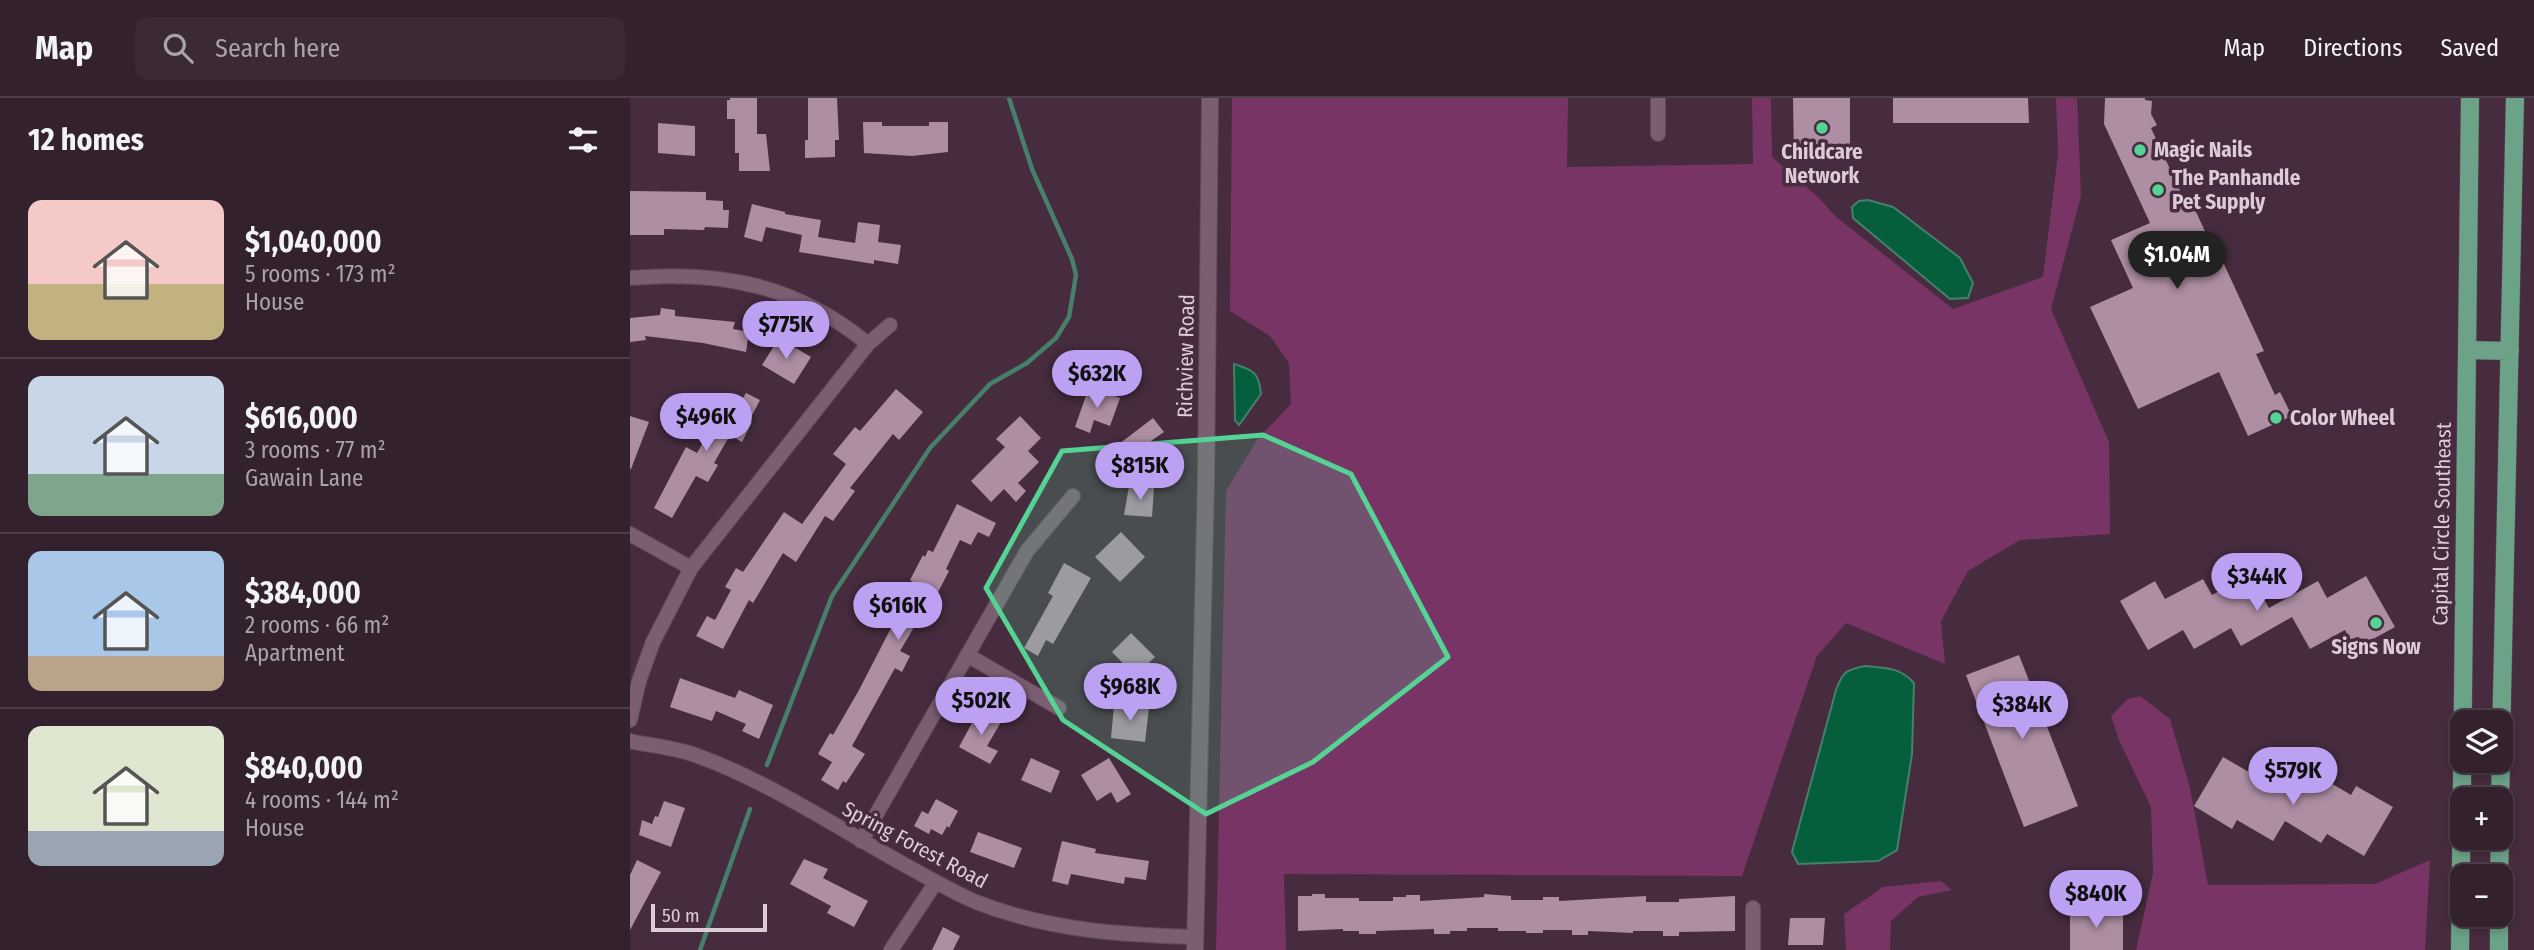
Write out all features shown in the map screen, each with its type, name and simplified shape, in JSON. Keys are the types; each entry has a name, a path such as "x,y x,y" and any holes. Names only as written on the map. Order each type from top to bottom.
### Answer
{"main road":[{"name":"Capital Circle Southeast","path":"2465,710 2470,98"},
{"path":"2502,710 2515,98"},
{"path":"2467,350 2510,351"},
{"name":"Capital Circle Southeast","path":"2460,950 2464,773"},
{"path":"2499,927 2499,950"}],"street":[{"name":"Richview Road","path":"1195,944 1206,480 1210,98"},
{"path":"1658,98 1658,134"},
{"path":"630,278 707,277 759,285 787,294 821,310 844,324 868,344"},
{"path":"630,720 639,681 653,642 691,568 868,344 890,325"},
{"path":"861,841 1027,551 1073,496"},
{"path":"630,534 691,568"},
{"path":"967,656 1059,708"},
{"name":"Spring Forest Road","path":"630,741 696,755 751,779 974,901 1041,923 1195,944"},
{"path":"891,950 936,882"},
{"path":"1753,908 1753,950"}],"highlighted area":[{"path":"1263,435 1351,474 1448,657 1313,762 1206,814 1063,720 986,588 1062,451"}],"shaded area":[{"path":"1232,98 1568,98 1567,167 1753,164 1752,98 1771,98 1772,157 1819,198 1835,216 1953,309 2043,277 2058,154 2056,98 2077,98 2081,196 2051,309 2109,442 2110,534 2020,540 1968,571 1941,621 1945,664 1846,623 1817,656 1742,876 1284,874 1286,950 1216,950 1226,491 1257,440 1291,404 1289,363 1270,336 1230,311"},
{"path":"1868,200 1893,207 1960,258 1973,283 1968,298 1950,299 1853,218 1852,207 1859,201"},
{"path":"1234,364 1254,373 1259,381 1261,394 1239,425 1235,420"},
{"path":"1865,666 1898,671 1914,683 1912,754 1897,850 1878,861 1798,864 1792,852 1836,690 1846,672"},
{"path":"2140,696 2170,719 2190,788 2208,885 2375,884 2430,860 2425,950 2136,950 2153,873 2151,807 2119,740 2111,716 2128,699"},
{"path":"1941,881 1952,890 1918,897 1891,921 1890,950 1846,950 1844,914 1883,887"}],"building":[{"path":"757,98 757,134 766,134 770,171 739,171 739,153 735,153 735,119 727,119 727,100"},
{"path":"808,98 837,98 839,140 835,140 835,157 805,158"},
{"name":"Childcare Network","path":"1793,98 1850,98 1850,159 1794,159"},
{"path":"1893,98 2028,98 2029,123 1893,123"},
{"path":"2105,98 2145,98 2152,101 2151,114 2157,125 2151,128 2187,206 2192,203 2214,251 2217,249 2264,351 2256,354 2275,395 2280,392 2292,416 2248,436 2219,372 2138,409 2090,307 2133,288 2111,240 2150,223 2104,124"},
{"path":"863,122 882,122 882,126 929,126 929,122 948,122 948,152 912,156 864,153"},
{"path":"658,123 695,126 695,156 658,153"},
{"path":"630,191 706,192 706,200 723,201 723,210 729,210 728,228 664,229 664,235 630,235"},
{"path":"752,204 785,214 821,220 818,237 855,243 858,222 880,225 878,242 901,245 898,264 874,260 874,264 799,252 802,235 766,227 762,242 744,237"},
{"path":"661,308 675,310 675,316 735,322 733,329 749,332 746,352 703,343 645,336 646,340 630,342 630,318 660,315"},
{"path":"779,338 811,357 794,384 762,365"},
{"path":"1089,387 1120,398 1110,426 1094,420 1090,433 1075,427"},
{"path":"896,389 923,412 899,440 893,434 850,488 855,491 833,521 825,516 796,562 783,553 753,603 749,600 723,649 696,636 707,616 715,620 731,590 725,587 736,568 743,572 784,512 802,524 846,464 833,454 855,427 860,431"},
{"path":"746,393 760,400 742,442 730,435 714,463 718,465 708,482 696,476 672,518 654,508 686,447 697,453 712,426 706,423 716,405 733,414"},
{"path":"630,416 649,422 631,469 630,469"},
{"path":"1020,416 1041,438 1028,451 1039,462 1018,483 1026,491 1016,502 1004,489 991,502 971,481 1005,447 996,439"},
{"path":"1153,418 1164,432 1151,441 1155,445 1133,462 1119,444"},
{"path":"1129,486 1154,488 1152,517 1124,515"},
{"path":"957,504 996,523 989,537 978,532 971,545 960,540 937,594 934,593 900,651 910,656 902,672 895,668 852,746 865,754 846,783 843,781 838,790 821,780 832,762 818,754 830,733 833,735 859,690 891,628 888,626 913,582 910,580 923,555 925,557 928,550 933,552"},
{"path":"1121,532 1145,557 1120,582 1095,557"},
{"path":"1064,563 1091,578 1053,644 1046,640 1038,656 1024,648 1053,596 1048,593"},
{"path":"2250,574 2269,608 2318,581 2327,598 2366,576 2395,627 2355,649 2345,630 2310,649 2292,617 2241,646 2231,628 2194,649 2183,630 2148,650 2120,601 2155,581 2165,599 2203,579 2212,595"},
{"path":"1131,633 1155,657 1135,676 1112,652"},
{"path":"2019,655 2078,806 2024,827 1966,675"},
{"path":"680,678 735,698 739,690 773,705 759,739 742,731 746,724 716,711 712,721 670,707"},
{"path":"1114,705 1149,708 1145,742 1111,738"},
{"path":"979,710 1001,722 987,746 998,751 990,764 959,747"},
{"path":"2223,757 2261,779 2266,771 2302,793 2314,773 2351,795 2356,786 2393,807 2364,856 2327,834 2321,843 2285,821 2273,841 2237,820 2232,829 2194,806"},
{"path":"1031,758 1060,771 1051,793 1021,780"},
{"path":"1109,758 1131,794 1117,803 1111,792 1097,801 1081,775"},
{"path":"936,799 958,811 942,835 931,829 929,834 914,826 922,811 928,814"},
{"path":"664,801 685,808 671,847 639,835 642,820 652,824"},
{"path":"978,832 1022,848 1014,868 970,852"},
{"path":"1062,841 1096,849 1095,853 1149,861 1146,880 1125,877 1124,884 1071,874 1068,885 1052,881"},
{"path":"804,859 828,869 823,878 868,901 854,927 827,913 831,906 790,884"},
{"path":"637,860 661,872 630,930 630,875"},
{"path":"1325,894 1325,898 1359,898 1359,901 1393,901 1393,897 1406,895 1420,895 1420,901 1484,897 1484,894 1511,896 1511,900 1559,897 1559,901 1646,896 1646,902 1679,902 1679,899 1735,896 1735,931 1679,932 1679,936 1663,936 1663,931 1588,931 1588,935 1572,935 1572,930 1526,933 1498,931 1498,928 1467,928 1467,931 1450,931 1450,934 1434,934 1434,929 1376,931 1376,934 1359,934 1359,931 1343,929 1298,931 1298,896"},
{"path":"2070,909 2123,909 2123,950 2070,950"},
{"path":"1790,918 1825,918 1823,945 1788,945"},
{"path":"943,927 960,936 953,950 932,950"}],"waterway":[{"path":"767,765 832,596 930,448 990,384 1027,363 1056,338 1069,317 1076,275 1072,259 1032,169 1009,98"},
{"path":"700,950 750,809"}],"place":[{"name":"Childcare Network","path":"1822,128"},
{"name":"Magic Nails","path":"2140,150"},
{"name":"The Panhandle Pet Supply","path":"2158,190"},
{"name":"Color Wheel","path":"2276,418"},
{"name":"Signs Now","path":"2376,623"}]}
